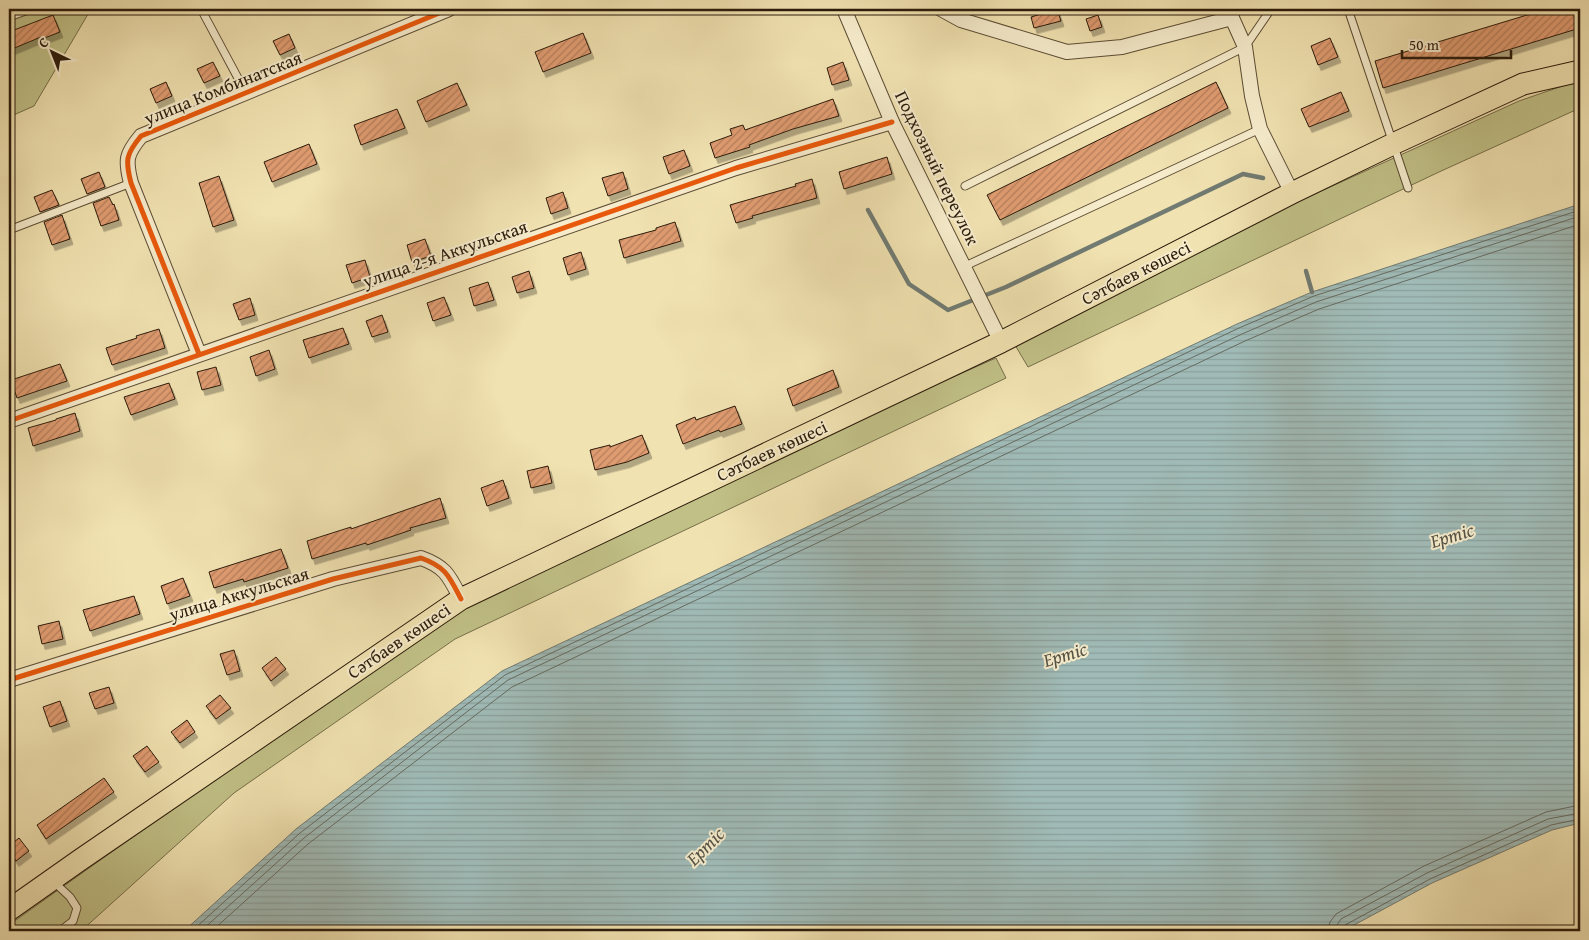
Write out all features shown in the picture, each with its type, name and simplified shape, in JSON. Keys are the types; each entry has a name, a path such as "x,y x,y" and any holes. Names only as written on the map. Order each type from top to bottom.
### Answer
{"main road":[{"name":"Сәтбаев көшесі","path":"9,910 461,599 1000,342 1392,144 1523,84 1580,71"}],"street":[{"name":"улица Комбинатская","path":"199,354 131,183 127,169 129,151 141,136 449,9"},
{"name":"Подхозный переулок","path":"844,9 892,122 1000,342"},
{"path":"941,9 961,20 1068,52 1122,47 1230,13 1245,47 1252,96 1260,129 1292,193"},
{"name":"улица 2-я Аккульская","path":"9,421 736,168 892,122"},
{"name":"улица Аккульская","path":"9,680 333,579 420,558 433,562 448,573 461,599"}],"lane":[{"path":"9,17 31,9"},
{"path":"201,9 247,93"},
{"path":"964,186 1245,47 1271,9"},
{"path":"1348,9 1408,188"},
{"path":"963,267 1260,129"},
{"path":"9,230 131,183"},
{"path":"52,880 70,897 77,908 73,921 60,931"}],"green space":[{"path":"9,9 91,9 34,106 9,117"},
{"path":"1580,80 1580,108 1439,172 1028,367 1015,345 1295,203 1519,101"},
{"path":"996,358 1006,378 455,639 234,793 81,931 9,931 9,925 415,636 559,551"}],"water":[{"name":"Ертіс","path":"1580,204 1580,823 1552,830 1432,883 1343,931 184,931 296,829 502,671 1237,324 1312,292"}],"building":[{"path":"1057,9 1061,21 1034,28 1031,17"},
{"path":"1547,9 1580,9 1580,28 1383,88 1375,61"},
{"path":"53,15 60,32 42,39 41,37 12,49 9,42 9,32"},
{"path":"1098,15 1102,27 1090,31 1086,19"},
{"path":"583,33 591,53 543,72 535,52"},
{"path":"289,34 295,48 280,55 273,41"},
{"path":"1330,38 1338,57 1318,65 1311,46"},
{"path":"213,62 220,76 204,83 197,69"},
{"path":"843,62 849,80 832,85 827,68"},
{"path":"166,82 172,96 156,103 150,89"},
{"path":"1216,82 1228,108 1000,220 987,195"},
{"path":"457,83 467,105 426,122 417,101"},
{"path":"1341,92 1349,111 1309,127 1301,109"},
{"path":"833,99 839,116 793,129 749,145 750,147 715,158 710,143 732,135 730,129 743,125 745,130"},
{"path":"397,109 405,128 361,145 354,125"},
{"path":"309,144 317,164 272,182 264,162"},
{"path":"684,150 690,166 669,174 663,157"},
{"path":"887,157 892,174 844,189 839,172"},
{"path":"99,172 105,187 87,194 81,179"},
{"path":"623,172 628,189 608,196 602,178"},
{"path":"219,176 234,220 213,227 199,183"},
{"path":"812,179 817,198 752,216 753,218 736,223 730,205 796,186 795,184"},
{"path":"52,190 59,205 40,212 34,197"},
{"path":"563,192 568,208 551,214 546,198"},
{"path":"109,197 114,204 119,220 101,226 93,203"},
{"path":"62,215 70,239 52,245 44,222"},
{"path":"675,222 681,241 624,258 619,240 656,230 656,228"},
{"path":"425,239 431,256 412,262 407,245"},
{"path":"581,252 586,269 568,275 563,258"},
{"path":"365,260 370,277 352,283 346,265"},
{"path":"529,271 534,288 517,293 512,277"},
{"path":"488,282 494,300 474,306 469,288"},
{"path":"444,297 451,315 433,321 427,303"},
{"path":"250,298 255,315 239,320 233,304"},
{"path":"382,315 388,332 372,337 366,321"},
{"path":"343,328 349,344 309,358 303,340"},
{"path":"159,329 165,348 112,365 106,348"},
{"path":"269,350 275,369 256,376 250,357"},
{"path":"60,364 67,381 17,398 11,380"},
{"path":"216,367 221,385 202,390 197,372"},
{"path":"833,370 839,387 793,406 787,389"},
{"path":"169,383 175,399 131,415 124,397"},
{"path":"735,406 742,424 720,432 719,430 683,444 676,425 695,417 696,420"},
{"path":"75,413 80,431 33,446 28,428"},
{"path":"642,435 649,453 627,462 595,470 590,450 610,445 610,447"},
{"path":"548,466 552,483 531,488 527,471"},
{"path":"503,480 509,498 487,506 481,488"},
{"path":"440,498 446,518 410,528 411,530 367,545 366,543 312,559 307,541 351,527 351,529"},
{"path":"281,549 288,568 244,582 243,579 214,588 209,572"},
{"path":"183,578 190,596 167,604 161,586"},
{"path":"134,596 140,614 90,631 83,610"},
{"path":"59,621 63,639 42,644 38,626"},
{"path":"234,650 240,671 227,675 220,654"},
{"path":"276,657 286,669 271,681 262,668"},
{"path":"109,687 114,703 95,709 89,693"},
{"path":"220,695 231,708 216,719 206,706"},
{"path":"60,701 67,721 50,727 43,707"},
{"path":"187,720 195,732 180,743 171,732"},
{"path":"147,746 159,762 145,772 133,756"},
{"path":"104,778 114,792 46,839 37,825"},
{"path":"19,838 29,851 16,861 9,851 9,846"}],"waterway":[{"path":"868,210 909,284 948,310 1006,287 1243,174 1263,178"},
{"path":"1306,271 1312,292"}],"cycle path":[{"path":"199,354 131,183 128,158 136,142 141,136 449,9"},
{"path":"9,421 736,168 892,122"},
{"path":"9,680 333,579 421,558 436,565 446,573 461,599"}]}
